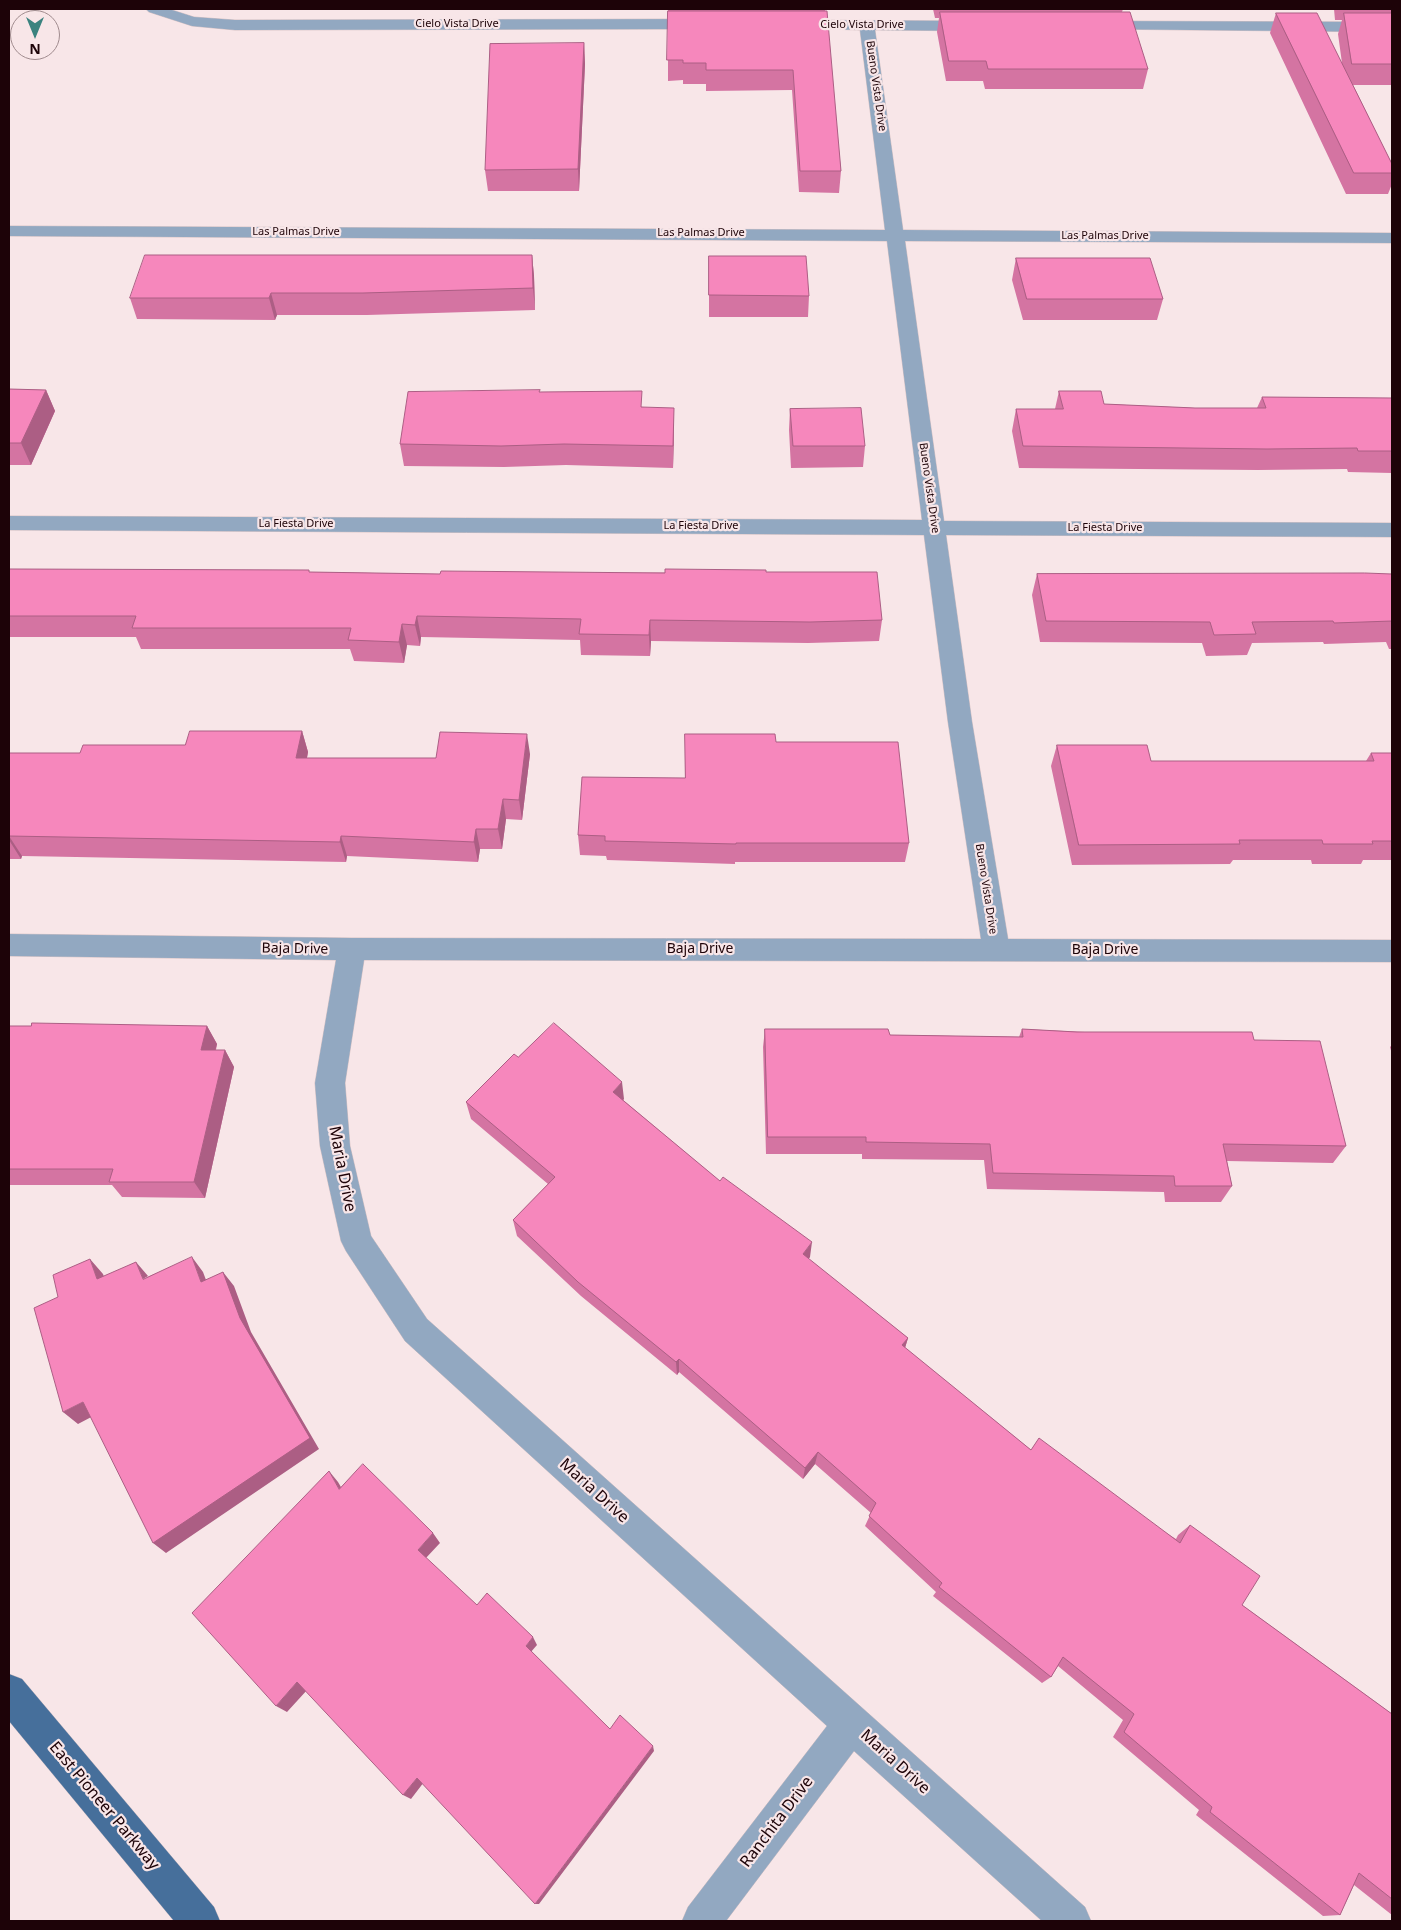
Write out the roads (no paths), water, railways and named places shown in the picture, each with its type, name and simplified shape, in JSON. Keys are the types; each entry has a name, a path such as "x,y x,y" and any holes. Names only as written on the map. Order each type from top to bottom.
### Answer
{"main road":[{"name":"East Pioneer Parkway","path":"9,1692 200,1921"}],"street":[{"name":"Cielo Vista Drive","path":"154,9 192,21 235,25 590,16 718,25"},
{"name":"Cielo Vista Drive","path":"778,25 996,26"},
{"name":"Bueno Vista Drive","path":"867,26 960,722 996,949"},
{"path":"1084,26 1392,28"},
{"name":"Las Palmas Drive","path":"9,231 1392,238"},
{"name":"La Fiesta Drive","path":"9,523 1392,530"},
{"name":"Baja Drive","path":"9,945 352,949 1392,951"},
{"name":"Maria Drive","path":"352,949 330,1083 335,1146 357,1241 416,1330 1071,1921"},
{"name":"Ranchita Drive","path":"702,1921 852,1723"}]}
